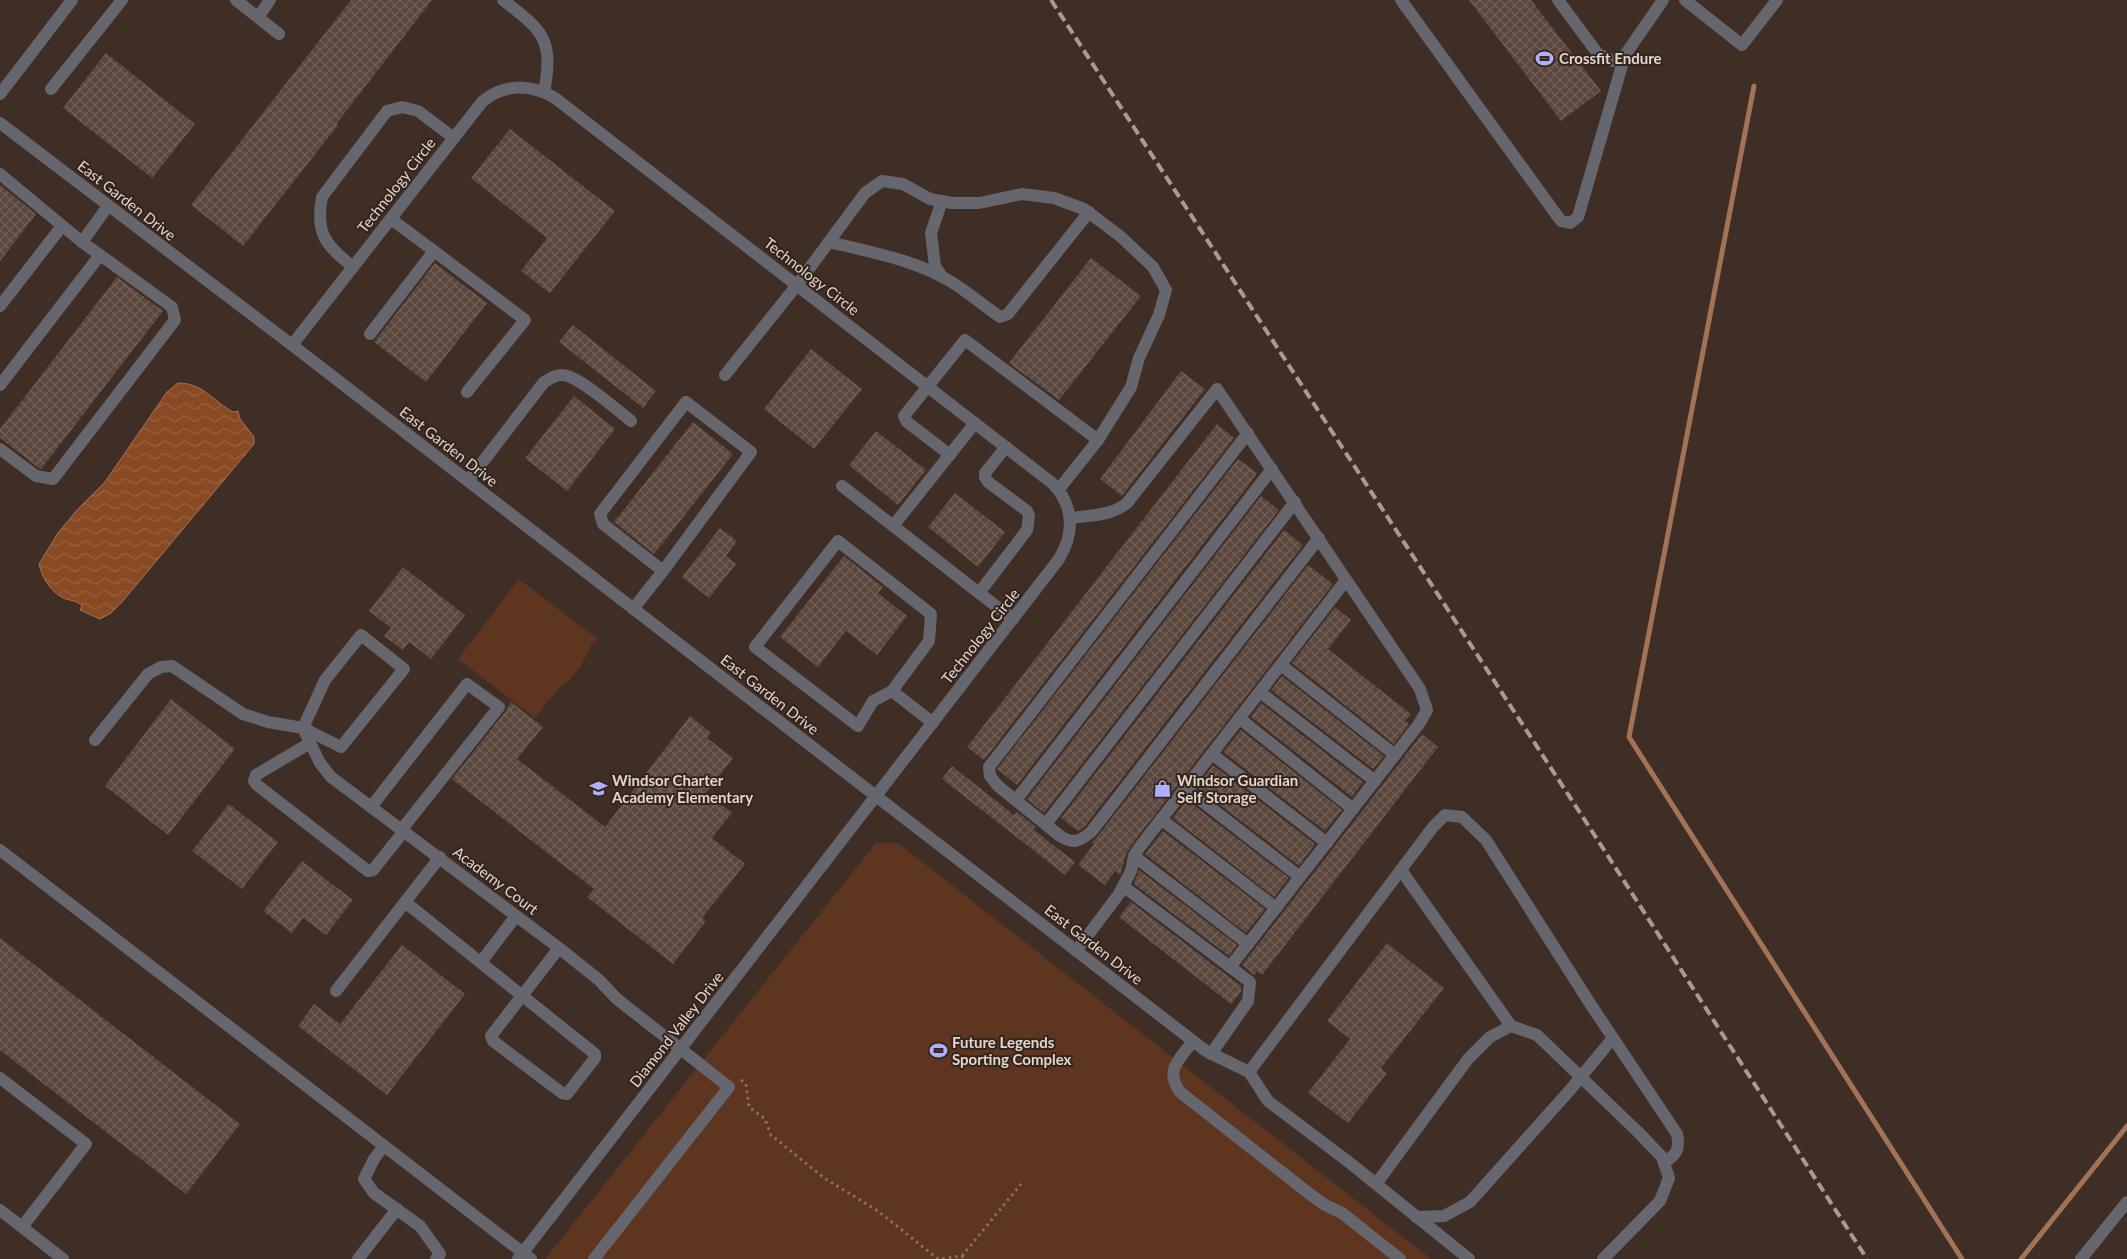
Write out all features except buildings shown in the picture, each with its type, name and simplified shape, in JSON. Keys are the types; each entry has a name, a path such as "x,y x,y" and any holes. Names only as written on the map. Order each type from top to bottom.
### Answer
{"street":[{"path":"0,94 72,0"},
{"path":"51,89 122,0"},
{"path":"236,0 280,34"},
{"path":"258,17 270,0"},
{"path":"502,0 538,30 544,40 548,57 544,92"},
{"path":"1401,0 1561,222 1570,223 1578,217 1625,55 1663,0"},
{"path":"1558,0 1598,54 1613,61 1625,55"},
{"path":"1685,0 1742,45 1777,0"},
{"name":"Technology Circle","path":"292,345 482,102 498,91 512,87 526,87 544,92 563,104 797,285 1059,489 1064,496 1071,518 1071,528 1063,554 876,797"},
{"path":"353,267 332,250 325,241 320,227 319,213 322,197 386,111 402,107 418,111 454,138"},
{"name":"East Garden Drive","path":"0,123 292,345 1194,1041 1212,1054 1249,1072"},
{"path":"0,174 82,242 172,306 175,320 53,479 36,476 0,448"},
{"path":"725,375 830,242 865,192 882,181 903,184 930,199 952,203 980,203 1022,194 1054,198 1089,212 1120,236 1152,267 1166,290 1159,315 1139,358 1131,387 1098,440 1059,489"},
{"path":"942,201 930,233 935,266 942,277"},
{"path":"82,242 108,206"},
{"path":"830,242 873,252 942,277 952,282 1000,317 1008,314 1089,212"},
{"path":"391,219 525,320 467,392"},
{"path":"0,306 62,226"},
{"path":"370,334 434,251"},
{"path":"0,385 100,255"},
{"path":"950,455 904,418 908,409 965,340 1098,440"},
{"path":"468,481 544,382 552,377 563,375 576,379 632,421"},
{"path":"1071,518 1117,510 1127,503 1217,389 1420,689 1427,710 1396,754 1230,967"},
{"path":"634,609 663,571 751,452 686,402 600,514 603,524 663,571"},
{"path":"893,526 975,423"},
{"path":"1248,433 989,767 990,776 998,786 1070,842 1080,841 1090,832 1319,538"},
{"path":"980,593 1027,530 1029,522 1027,511 985,477 985,473 1006,447"},
{"path":"1016,800 1272,469"},
{"path":"842,486 1014,619"},
{"path":"1046,824 1295,502"},
{"path":"838,540 931,614 929,641 892,691 873,701 858,726 756,647 838,540"},
{"path":"1076,951 1123,886 1134,864 1134,856 1343,584 1345,578"},
{"path":"94,740 148,674 161,667 172,666 243,714 268,722 303,728 341,747 404,669 361,634 325,680 303,728"},
{"path":"1280,665 1396,754"},
{"path":"310,743 256,775 254,780 257,785 368,871 373,870 499,707 467,684 371,807"},
{"path":"892,691 934,723"},
{"path":"1260,692 1375,781"},
{"path":"1239,718 1353,809"},
{"name":"Academy Court","path":"303,728 325,771 559,948 599,980 617,999 729,1087 594,1259"},
{"path":"1212,754 1327,843"},
{"path":"1185,788 1300,877"},
{"name":"Diamond Valley Drive","path":"524,1257 680,1049 876,797"},
{"path":"1469,1259 1268,1101 1249,1072 1433,827 1445,815 1462,817 1486,840 1677,1134 1679,1146 1675,1157 1664,1162"},
{"path":"1161,819 1276,908"},
{"path":"0,850 524,1257"},
{"path":"1134,856 1248,944"},
{"path":"336,991 440,857"},
{"path":"1401,870 1511,1026 1536,1035 1662,1157 1669,1178 1660,1202 1603,1259"},
{"path":"1123,886 1250,982 1251,989 1248,1001 1212,1054"},
{"path":"405,902 523,995 595,1054 595,1058 567,1094 562,1093 493,1041 491,1036 523,995 559,948"},
{"path":"480,962 516,916"},
{"path":"1376,1184 1468,1059 1490,1037 1511,1026"},
{"path":"1416,1216 1444,1216 1470,1202 1581,1077 1613,1038"},
{"path":"1194,1041 1176,1064 1172,1073 1173,1083 1180,1092 1311,1195 1325,1205 1342,1213 1400,1259"},
{"path":"0,1078 86,1144 22,1227"},
{"path":"384,1147 374,1159 364,1179 374,1193 420,1226 440,1254 436,1259"},
{"path":"2081,1259 2127,1202"},
{"path":"358,1259 397,1209"},
{"path":"0,1210 63,1259"}],"path":[{"path":"739,1078 746,1084 749,1107 765,1119 771,1135 824,1178 878,1211 938,1259 963,1257 1021,1184"}],"shaded area":[{"path":"519,579 598,639 592,644 582,664 571,679 558,689 535,718 458,659"},
{"name":"Future Legends Sporting Complex","path":"876,843 898,843 1431,1259 545,1259"}],"water":[{"path":"178,383 201,389 226,408 233,412 238,411 240,419 254,437 254,444 122,602 111,613 100,619 80,610 82,605 61,597 56,593 45,580 39,564 58,533 77,510 105,482 167,392"}],"waterway":[{"path":"1754,86 1629,737 1962,1259"},
{"path":"2021,1259 2127,1126"}],"railway":[{"path":"1051,0 1588,825 1867,1259"}],"place":[{"name":"Crossfit Endure","path":"1545,58"},
{"name":"Windsor Charter Academy Elementary","path":"598,789"},
{"name":"Windsor Guardian Self Storage","path":"1163,789"},
{"name":"Future Legends Sporting Complex","path":"938,1051"}]}
